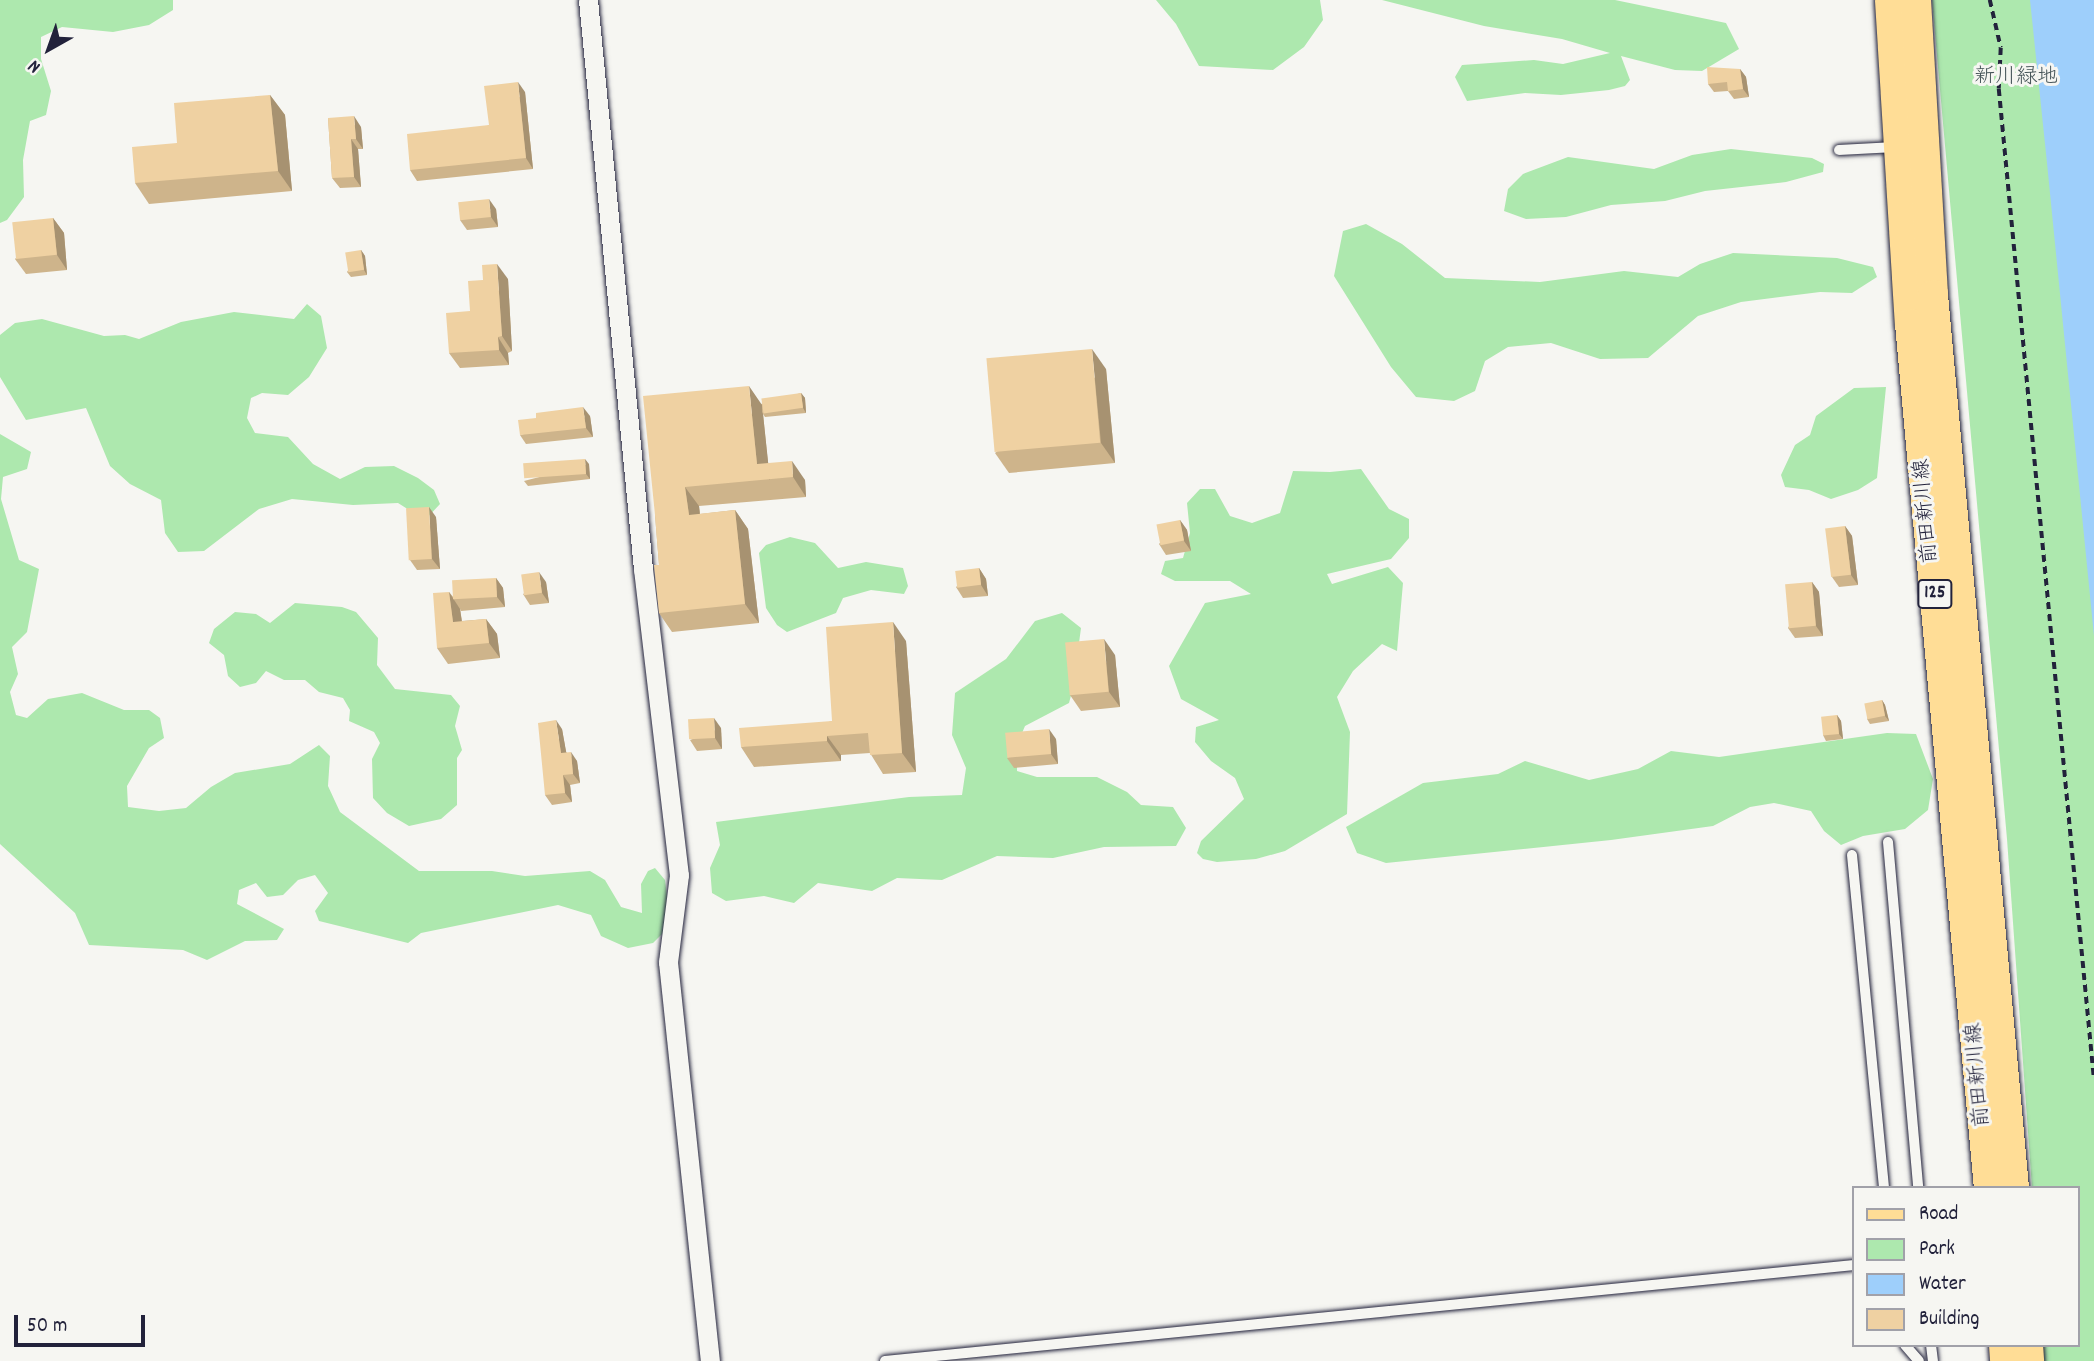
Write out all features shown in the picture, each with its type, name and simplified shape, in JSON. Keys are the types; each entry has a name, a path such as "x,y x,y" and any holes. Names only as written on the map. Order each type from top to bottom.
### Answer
{"main road":[{"name":"前田新川線","path":"1890,0 1910,324 1989,1186"},
{"name":"前田新川線","path":"1916,0 1933,295 2014,1186"}],"street":[{"path":"588,0 643,569 679,875 668,962 710,1361"}],"lane":[{"path":"1839,150 1899,147"},
{"path":"1888,842 1918,1186"},
{"path":"1852,855 1884,1186"},
{"path":"885,1361 1853,1265"},
{"path":"1907,1347 1919,1361"}],"path":[{"path":"1990,0 2001,48 1998,89 2094,1077"}],"green space":[{"path":"0,0 173,0 173,10 149,25 113,32 62,27 41,37 41,59 51,91 46,115 30,121 23,160 24,197 7,220 0,223"},
{"path":"1156,0 1320,0 1323,20 1304,47 1273,70 1199,66 1176,24"},
{"path":"1382,0 1615,0 1726,23 1739,49 1702,71 1675,70 1621,56 1630,80 1625,86 1609,90 1561,95 1525,93 1467,101 1455,77 1462,65 1534,60 1563,64 1610,53 1562,39 1484,26"},
{"name":"新川緑地","path":"1932,0 2094,0 2094,1361 2044,1361 2043,1347 2080,1347 2080,1186 2032,1186 2007,839"},
{"path":"1731,149 1812,158 1824,164 1823,172 1786,182 1705,191 1665,201 1611,205 1566,217 1526,219 1504,211 1508,189 1523,174 1568,157 1654,169 1692,155"},
{"path":"1366,224 1402,244 1445,278 1540,282 1624,271 1678,277 1700,264 1733,253 1837,258 1873,267 1877,277 1852,293 1820,292 1741,302 1698,316 1648,358 1600,359 1551,343 1508,347 1485,361 1475,391 1454,401 1416,397 1391,367 1334,276 1343,231"},
{"path":"307,304 321,316 327,348 309,377 288,395 262,393 251,398 247,418 255,433 288,437 313,464 340,479 365,467 394,466 418,478 434,490 440,504 425,520 398,503 353,505 292,499 259,509 204,551 178,552 165,533 161,500 130,484 110,466 86,408 26,420 0,377 0,335 15,323 42,319 104,336 125,335 139,339 181,322 234,312 294,319"},
{"path":"1886,387 1877,478 1858,490 1831,499 1809,490 1785,487 1781,475 1795,445 1810,435 1816,416 1854,388"},
{"path":"0,434 31,452 27,469 3,477 1,499 19,560 39,569 27,632 12,647 18,674 10,692 16,715 27,718 48,699 82,693 124,710 149,710 160,718 164,738 149,748 127,786 128,807 159,811 186,808 211,787 235,773 290,764 319,745 330,756 328,786 340,812 419,871 492,871 525,876 590,871 605,880 621,907 642,913 641,884 648,871 655,868 665,880 667,896 663,933 653,943 628,948 601,936 591,915 558,905 421,933 408,943 319,921 315,911 328,893 315,875 298,880 283,895 267,897 256,883 239,890 237,904 284,929 277,940 245,941 207,960 183,950 89,945 75,913 0,844"},
{"path":"1361,469 1389,509 1409,519 1409,538 1391,559 1327,574 1332,584 1388,567 1403,583 1397,651 1382,644 1353,671 1337,697 1350,732 1347,814 1285,851 1256,859 1217,862 1203,859 1197,853 1201,841 1244,799 1235,778 1211,761 1195,742 1196,727 1219,720 1181,699 1169,666 1205,603 1251,594 1230,581 1175,581 1161,574 1165,561 1183,558 1190,533 1187,503 1200,489 1215,489 1230,516 1252,523 1280,513 1293,471"},
{"path":"790,537 815,543 838,568 866,562 903,568 908,586 904,594 871,590 843,598 836,613 787,632 777,625 766,608 759,553 766,545"},
{"path":"295,603 342,607 356,612 378,638 377,665 395,689 451,695 460,706 455,726 462,750 457,758 457,805 441,819 409,826 387,813 373,798 372,759 380,743 374,732 349,721 350,710 343,698 319,692 305,680 284,680 266,671 256,683 240,687 228,676 224,655 209,643 214,629 235,612 256,614 270,623"},
{"path":"1062,613 1081,628 1069,703 1025,726 1017,745 1017,771 1037,777 1097,777 1127,792 1141,805 1173,807 1186,828 1176,846 1104,847 1053,858 997,856 942,880 897,878 872,891 818,883 794,903 764,896 726,901 712,893 710,868 720,845 716,822 909,797 962,795 966,768 952,735 955,693 1006,659 1035,621"},
{"path":"1887,733 1916,734 1933,779 1928,810 1905,829 1863,836 1841,845 1824,831 1811,811 1774,803 1750,807 1713,826 1611,840 1386,863 1357,853 1346,827 1423,783 1498,774 1525,761 1589,780 1638,769 1671,751 1719,757"}],"water":[{"path":"2030,0 2094,0 2094,636 2047,163"}],"building":[{"path":"1707,67 1740,69 1743,89 1728,91 1727,82 1708,84"},
{"path":"518,82 526,158 410,170 407,134 489,125 484,86"},
{"path":"270,95 278,171 135,183 132,147 177,143 174,103"},
{"path":"354,116 356,139 351,139 354,177 332,178 328,118"},
{"path":"489,199 491,217 460,220 458,202"},
{"path":"53,218 57,255 16,259 12,222"},
{"path":"361,250 364,270 348,272 345,253"},
{"path":"497,264 502,336 498,337 499,350 449,353 446,313 470,311 468,281 483,280 482,265"},
{"path":"1092,349 1100,443 995,452 986,358"},
{"path":"749,386 757,464 792,461 793,477 685,487 689,515 735,510 745,604 659,613 654,565 659,565 643,396"},
{"path":"801,393 803,408 763,413 761,399"},
{"path":"583,407 586,428 520,435 518,420 536,418 536,413"},
{"path":"585,459 586,474 524,478 523,463"},
{"path":"429,507 432,559 409,560 406,508"},
{"path":"1180,520 1184,541 1160,545 1156,525"},
{"path":"1845,526 1851,575 1831,577 1825,528"},
{"path":"979,568 981,585 957,588 955,571"},
{"path":"539,572 542,593 524,595 521,575"},
{"path":"496,578 497,597 453,599 452,580"},
{"path":"1812,582 1816,626 1789,628 1785,584"},
{"path":"449,592 453,622 486,619 489,643 437,648 433,593"},
{"path":"893,622 902,753 870,755 868,733 827,736 827,741 741,747 739,728 832,721 826,627"},
{"path":"1104,639 1109,692 1070,695 1065,642"},
{"path":"1882,700 1885,716 1867,719 1864,703"},
{"path":"1837,715 1839,734 1823,736 1821,717"},
{"path":"714,718 715,738 689,739 688,719"},
{"path":"556,720 561,753 571,752 573,774 563,775 565,793 545,795 538,723"},
{"path":"1049,729 1051,754 1007,758 1005,733"}]}
